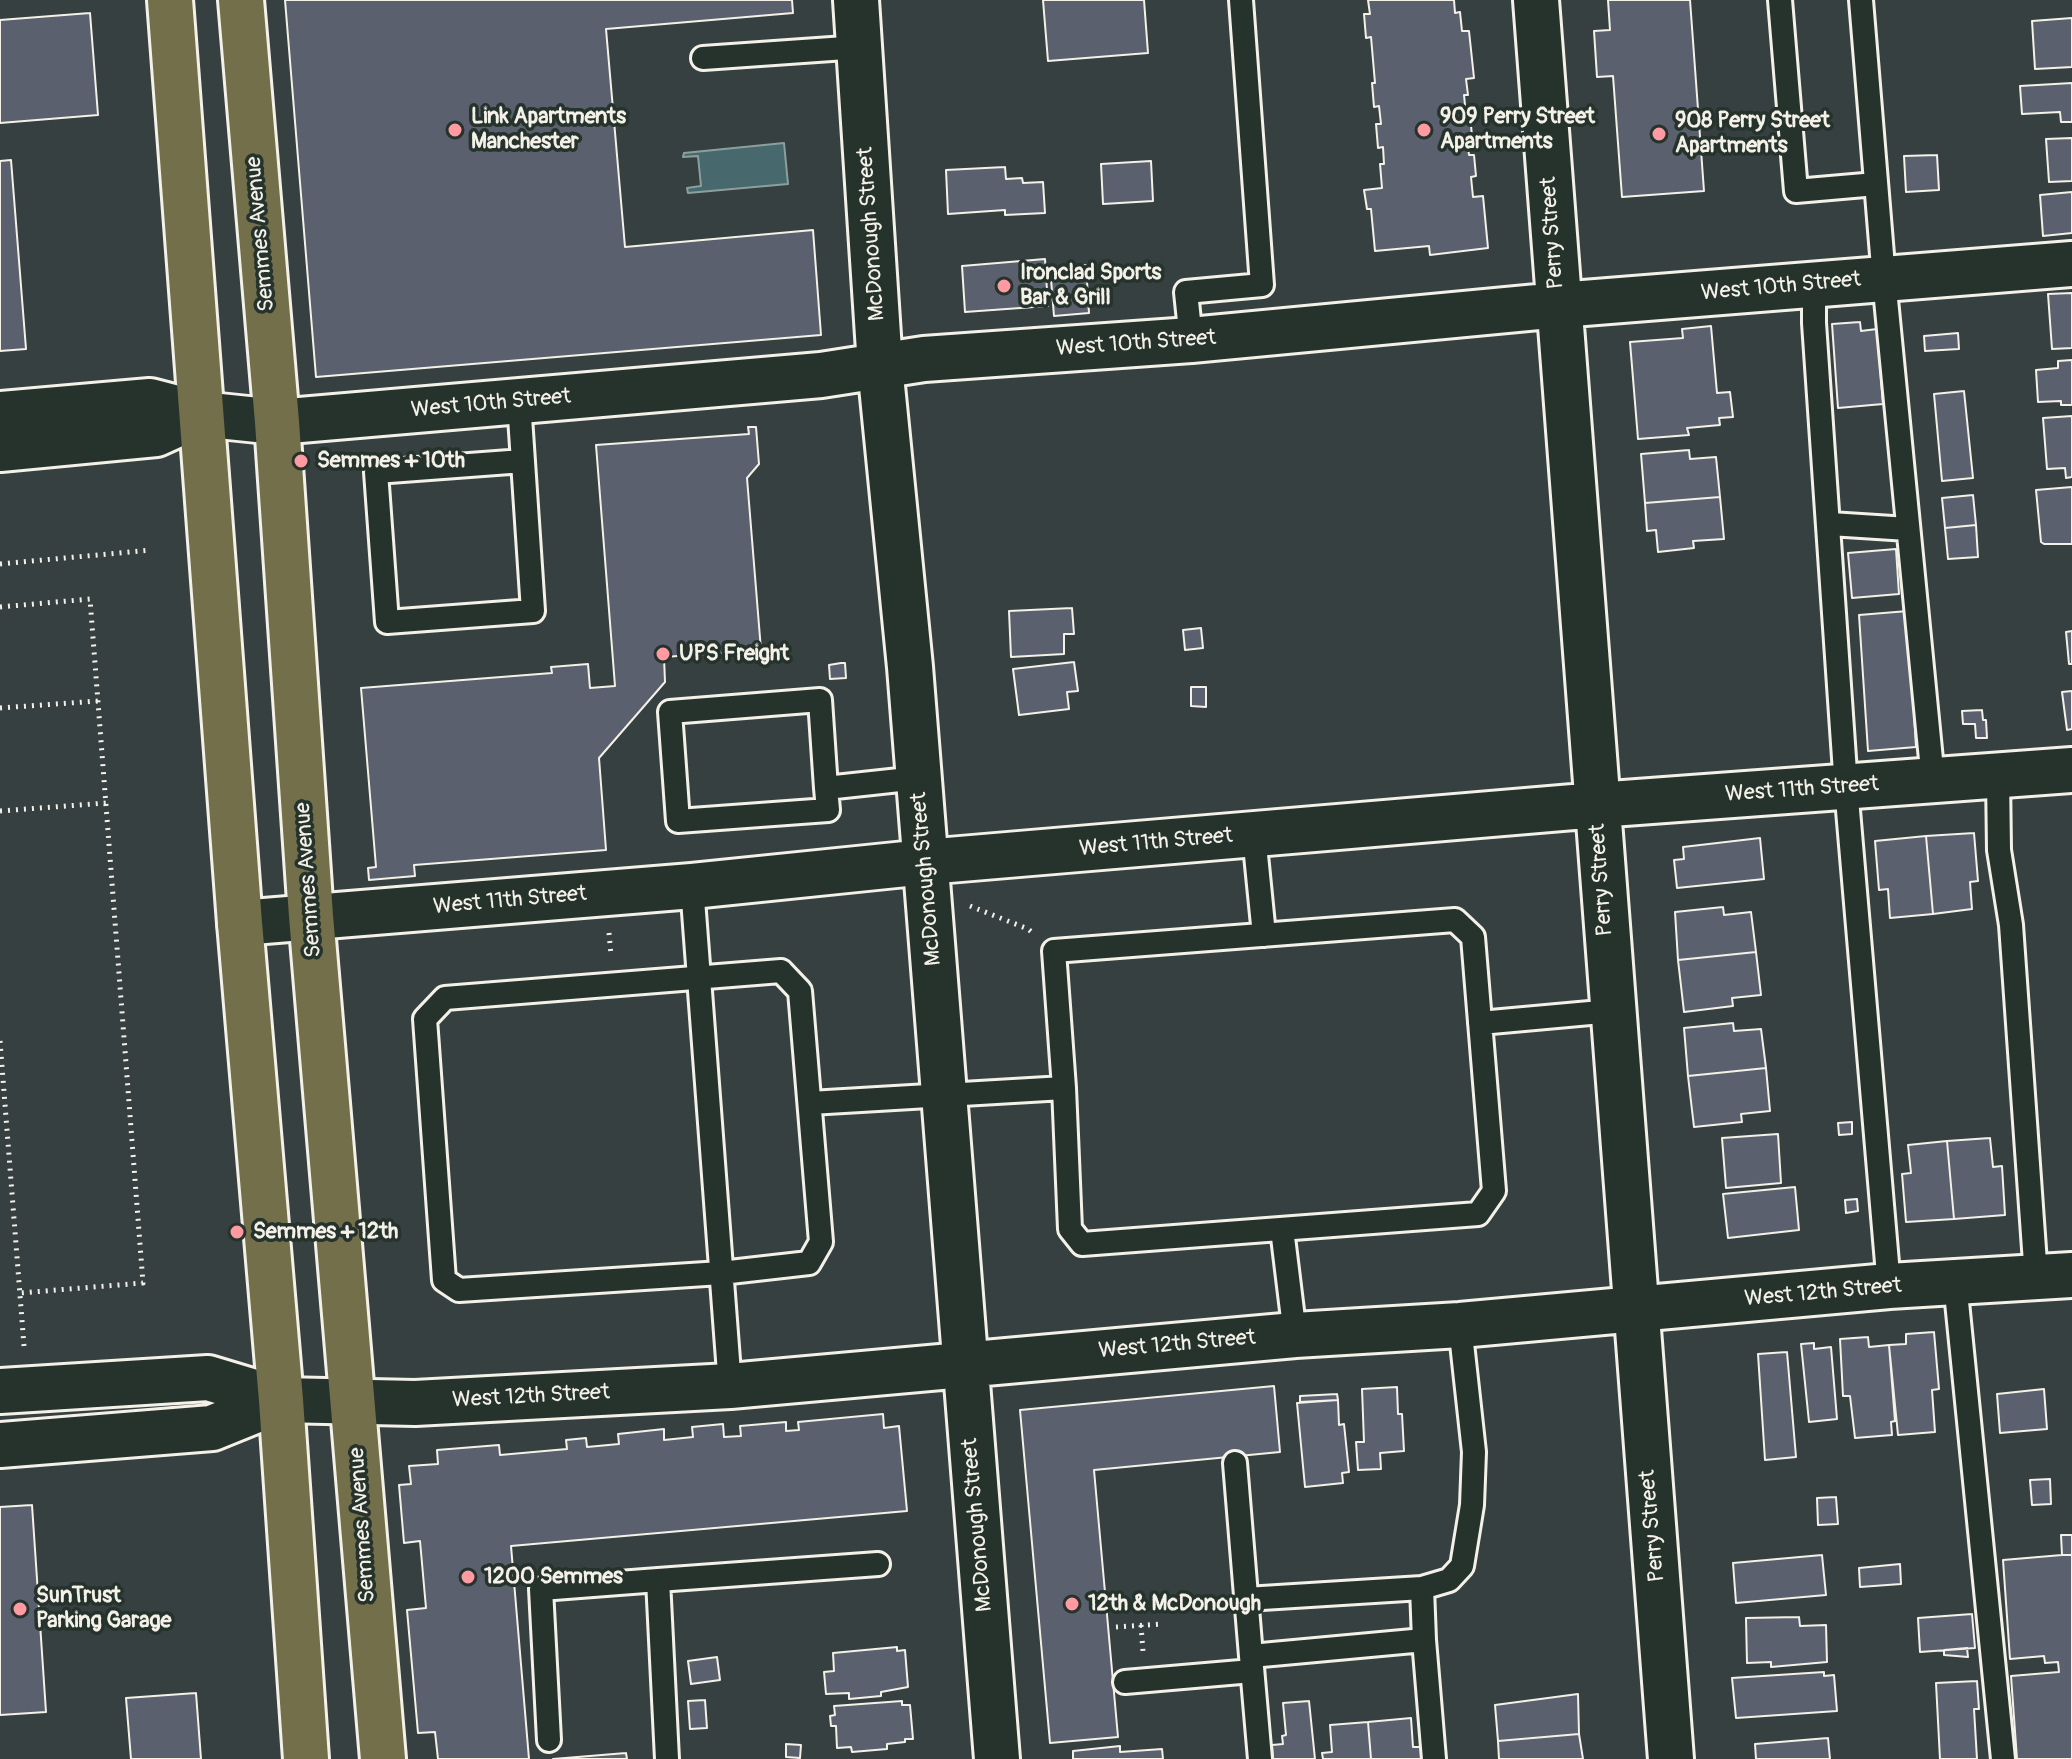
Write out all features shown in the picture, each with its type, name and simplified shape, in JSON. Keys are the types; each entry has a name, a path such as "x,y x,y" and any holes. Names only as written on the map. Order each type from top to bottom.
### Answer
{"main road":[{"path":"170,0 240,923 281,1400 306,1759"},
{"name":"Semmes Avenue","path":"241,0 277,422 311,916 383,1759"}],"street":[{"name":"McDonough Street","path":"856,0 880,366 908,651 997,1759"},
{"name":"Perry Street","path":"1536,0 1671,1759"},
{"name":"West 10th Street","path":"0,414 150,401 200,414 277,422 821,375 924,359 1191,340 1559,305 2072,264"},
{"path":"0,449 156,434 200,414"},
{"name":"West 11th Street","path":"240,923 1597,805 2072,770"},
{"name":"West 12th Street","path":"0,1391 208,1378 281,1400 415,1403 730,1386 1295,1335 1460,1325 1889,1286 2054,1276"},
{"name":"West 12th Street","path":"0,1445 212,1428 281,1400"}],"lane":[{"path":"1191,340 1186,292 1262,285 1241,0"},
{"path":"1780,0 1796,191 1876,184"},
{"path":"1861,0 1884,279 1933,780"},
{"path":"703,58 860,47"},
{"path":"1814,285 1814,323 1846,787 1889,1286"},
{"path":"519,402 523,461 533,611 387,622 376,472 523,461"},
{"path":"1830,524 1908,529"},
{"path":"820,700 826,788 828,810 678,821 670,712 820,700"},
{"path":"1998,776 1999,850 2011,925 2021,1040 2054,1276"},
{"path":"826,788 918,778"},
{"path":"1254,835 1264,935"},
{"path":"692,886 730,1386"},
{"path":"1455,920 1473,937 1494,1191 1478,1214 1082,1244 1070,1229 1054,951 1264,935 1455,920"},
{"path":"781,971 800,991 810,1103 821,1242 809,1263 721,1273 459,1290 444,1280 425,1019 445,998 781,971"},
{"path":"1480,1023 1612,1011"},
{"path":"810,1103 1064,1088"},
{"path":"1282,1229 1295,1335"},
{"path":"1955,1282 2003,1759"},
{"path":"1246,1599 1422,1588 1449,1580 1462,1566 1472,1505 1474,1452 1460,1325"},
{"path":"1235,1463 1260,1759"},
{"path":"549,1740 541,1589 878,1564"},
{"path":"658,1580 667,1759"},
{"path":"1422,1588 1434,1759"},
{"path":"1125,1682 1424,1640"}],"path":[{"path":"0,564 151,550"},
{"path":"0,607 90,599 143,1283 20,1293"},
{"path":"0,708 98,701"},
{"path":"0,811 106,803"},
{"path":"969,906 1028,929"},
{"path":"609,935 611,965"},
{"path":"0,1041 24,1346"},
{"path":"1116,1627 1162,1624"},
{"path":"1141,1625 1144,1661"}],"water":[{"path":"784,143 788,184 688,193 687,188 701,186 698,156 683,157 684,153"}],"building":[{"name":"Link Apartments Manchester","path":"285,0 792,0 793,13 606,29 625,247 813,230 821,335 316,377"},
{"path":"1043,0 1144,0 1148,53 1048,61"},
{"name":"909 Perry Street Apartments","path":"1368,0 1454,0 1455,13 1460,12 1462,31 1469,31 1474,78 1466,79 1468,95 1464,95 1472,136 1467,137 1469,155 1474,155 1476,176 1471,177 1473,197 1483,196 1488,248 1430,255 1429,246 1375,251 1371,209 1367,209 1364,190 1382,188 1380,164 1384,164 1383,147 1378,148 1376,124 1381,124 1379,106 1374,107 1371,37 1366,38 1364,14 1370,14"},
{"name":"908 Perry Street Apartments","path":"1608,0 1690,0 1704,191 1622,197 1613,76 1597,77 1594,31 1610,30"},
{"path":"90,13 98,115 0,123 0,20"},
{"path":"2072,18 2072,67 2035,69 2032,21"},
{"path":"2072,83 2072,122 2061,122 2060,112 2022,114 2020,86"},
{"path":"2072,138 2072,181 2049,182 2046,139"},
{"path":"1937,155 1939,190 1906,192 1904,156"},
{"path":"11,160 26,349 0,351 0,161"},
{"path":"1151,161 1153,201 1103,204 1101,164"},
{"path":"1005,167 1006,179 1022,178 1023,183 1043,182 1045,213 1005,215 1005,210 948,214 946,170"},
{"path":"2072,192 2072,233 2043,236 2040,195"},
{"path":"1045,259 1048,306 965,312 962,266"},
{"path":"1086,265 1089,313 1054,316 1050,267"},
{"path":"2072,293 2072,348 2052,349 2048,294"},
{"path":"1860,322 1861,331 1877,329 1883,404 1838,408 1832,324"},
{"path":"1711,326 1717,393 1730,392 1733,417 1719,418 1720,425 1687,428 1689,435 1638,439 1630,342 1683,338 1682,329"},
{"path":"1958,333 1959,349 1925,351 1924,336"},
{"path":"2072,360 2072,405 2061,405 2061,401 2038,402 2036,370 2058,368 2058,361"},
{"path":"1964,391 1973,478 1942,481 1934,394"},
{"path":"2072,416 2072,477 2066,478 2065,468 2047,469 2043,418"},
{"name":"UPS Freight","path":"748,427 756,427 759,464 747,478 761,650 664,657 665,682 599,758 606,850 414,865 415,876 369,880 368,868 376,867 361,688 552,673 551,667 588,664 590,688 615,686 596,445 749,434"},
{"path":"1689,450 1690,459 1716,457 1720,497 1645,503 1641,454"},
{"path":"2072,487 2072,544 2044,544 2041,542 2036,490"},
{"path":"1973,495 1976,525 1945,528 1942,498"},
{"path":"1720,497 1724,539 1693,541 1694,548 1658,552 1656,530 1647,531 1645,503"},
{"path":"1976,525 1978,557 1948,559 1945,528"},
{"path":"1896,549 1899,594 1852,598 1848,553"},
{"path":"1072,608 1074,634 1064,634 1064,654 1011,657 1009,611"},
{"path":"1908,611 1916,747 1868,751 1859,615"},
{"path":"1201,628 1203,648 1185,650 1183,630"},
{"path":"2072,631 2072,664 2069,664 2066,632"},
{"path":"1074,662 1078,691 1067,692 1069,709 1019,715 1013,669"},
{"path":"845,663 846,678 830,679 829,665"},
{"path":"1191,687 1206,687 1206,707 1191,706"},
{"path":"2072,691 2072,729 2067,730 2062,692"},
{"path":"1982,710 1987,738 1976,738 1975,724 1963,724 1962,711"},
{"path":"1974,833 1978,881 1970,882 1972,909 1933,914 1926,836"},
{"path":"1926,836 1933,914 1890,918 1888,889 1879,890 1875,841"},
{"path":"1760,838 1764,879 1677,888 1674,860 1684,859 1683,847"},
{"path":"1723,907 1724,915 1751,912 1756,952 1678,960 1675,912"},
{"path":"1756,952 1761,995 1732,998 1733,1006 1684,1012 1678,960"},
{"path":"1733,1023 1734,1031 1761,1029 1766,1068 1688,1076 1684,1028"},
{"path":"1766,1068 1770,1111 1741,1114 1742,1122 1694,1127 1688,1076"},
{"path":"1852,1122 1852,1134 1839,1135 1838,1123"},
{"path":"1778,1134 1781,1183 1726,1188 1722,1138"},
{"path":"1990,1138 1993,1167 2002,1166 2005,1215 1954,1219 1947,1141"},
{"path":"1947,1141 1954,1219 1906,1222 1902,1174 1911,1173 1908,1145"},
{"path":"1795,1187 1799,1230 1728,1238 1723,1194"},
{"path":"1857,1199 1858,1211 1846,1213 1845,1200"},
{"path":"1934,1332 1939,1389 1932,1390 1935,1432 1898,1435 1889,1345 1906,1344 1906,1334"},
{"path":"1868,1337 1869,1347 1889,1345 1895,1421 1891,1422 1892,1435 1855,1438 1850,1396 1843,1396 1840,1339"},
{"path":"1814,1343 1814,1349 1831,1347 1837,1419 1809,1422 1801,1344"},
{"path":"1787,1352 1796,1457 1765,1460 1758,1354"},
{"name":"12th & McDonough","path":"1274,1386 1280,1452 1094,1470 1118,1737 1050,1743 1020,1410"},
{"path":"1397,1387 1404,1451 1380,1453 1381,1469 1358,1470 1356,1442 1364,1442 1362,1389"},
{"path":"2044,1389 2047,1429 2000,1433 1997,1394"},
{"path":"1337,1394 1338,1400 1300,1402 1300,1396"},
{"path":"1338,1400 1339,1425 1344,1424 1349,1472 1342,1473 1343,1483 1305,1487 1297,1403"},
{"name":"1200 Semmes","path":"883,1414 884,1428 899,1426 907,1511 511,1546 529,1759 438,1759 435,1732 418,1733 407,1610 426,1608 420,1541 404,1543 399,1485 411,1484 409,1466 438,1464 437,1450 499,1445 500,1455 567,1449 566,1440 586,1438 587,1447 619,1444 618,1434 664,1429 664,1440 693,1437 692,1427 723,1424 724,1437 741,1436 740,1426 786,1422 786,1431 799,1430 798,1422"},
{"path":"2050,1479 2051,1504 2032,1505 2030,1480"},
{"path":"1836,1497 1838,1524 1818,1525 1817,1498"},
{"name":"SunTrust Parking Garage","path":"32,1505 46,1712 0,1715 0,1507"},
{"path":"2061,1535 2072,1535 2072,1555 2062,1555"},
{"path":"1822,1555 1826,1595 1736,1603 1733,1563"},
{"path":"2072,1555 2072,1759 2017,1759 2011,1676 2059,1672 2058,1662 2045,1663 2044,1656 2010,1659 2003,1560"},
{"path":"1900,1564 1901,1584 1860,1587 1859,1568"},
{"path":"1972,1614 1975,1648 1920,1652 1918,1618"},
{"path":"1799,1617 1800,1626 1826,1625 1827,1662 1771,1667 1771,1662 1747,1663 1746,1618"},
{"path":"897,1647 897,1651 905,1650 908,1687 881,1692 881,1696 849,1699 849,1693 826,1694 824,1672 834,1671 833,1653"},
{"path":"1967,1648 1968,1657 1944,1655 1944,1650"},
{"path":"717,1657 720,1680 691,1684 688,1661"},
{"path":"1824,1672 1824,1676 1834,1675 1837,1711 1736,1718 1732,1678"},
{"path":"1977,1681 1979,1709 1974,1709 1977,1759 1940,1759 1936,1683"},
{"path":"196,1693 201,1759 131,1759 126,1698"},
{"path":"1578,1694 1579,1734 1498,1741 1495,1705"},
{"path":"705,1700 707,1728 690,1729 688,1701"},
{"path":"902,1701 902,1705 910,1705 913,1739 887,1744 887,1749 852,1752 851,1747 837,1748 836,1726 831,1726 830,1716 835,1715 834,1706"},
{"path":"1309,1701 1315,1759 1273,1759 1272,1745 1283,1744 1282,1736 1286,1735 1283,1703"},
{"path":"1411,1718 1413,1747 1422,1747 1423,1759 1371,1759 1368,1722"},
{"path":"1368,1722 1371,1759 1323,1759 1322,1753 1332,1752 1330,1725"},
{"path":"1579,1734 1583,1759 1499,1759 1498,1741"},
{"path":"1828,1738 1830,1759 1756,1759 1755,1744"},
{"path":"786,1744 801,1745 800,1758 786,1757"},
{"path":"1120,1746 1120,1752 1162,1749 1163,1759 1073,1759 1073,1751"},
{"path":"626,1753 627,1759 553,1759"}],"place":[{"name":"Link Apartments Manchester","path":"455,130"},
{"name":"909 Perry Street Apartments","path":"1424,130"},
{"name":"908 Perry Street Apartments","path":"1659,134"},
{"name":"Ironclad Sports Bar & Grill","path":"1004,286"},
{"name":"Semmes + 10th","path":"301,461"},
{"name":"UPS Freight","path":"663,654"},
{"name":"Semmes + 12th","path":"237,1232"},
{"name":"1200 Semmes","path":"468,1577"},
{"name":"12th & McDonough","path":"1072,1604"},
{"name":"SunTrust Parking Garage","path":"20,1609"}]}
